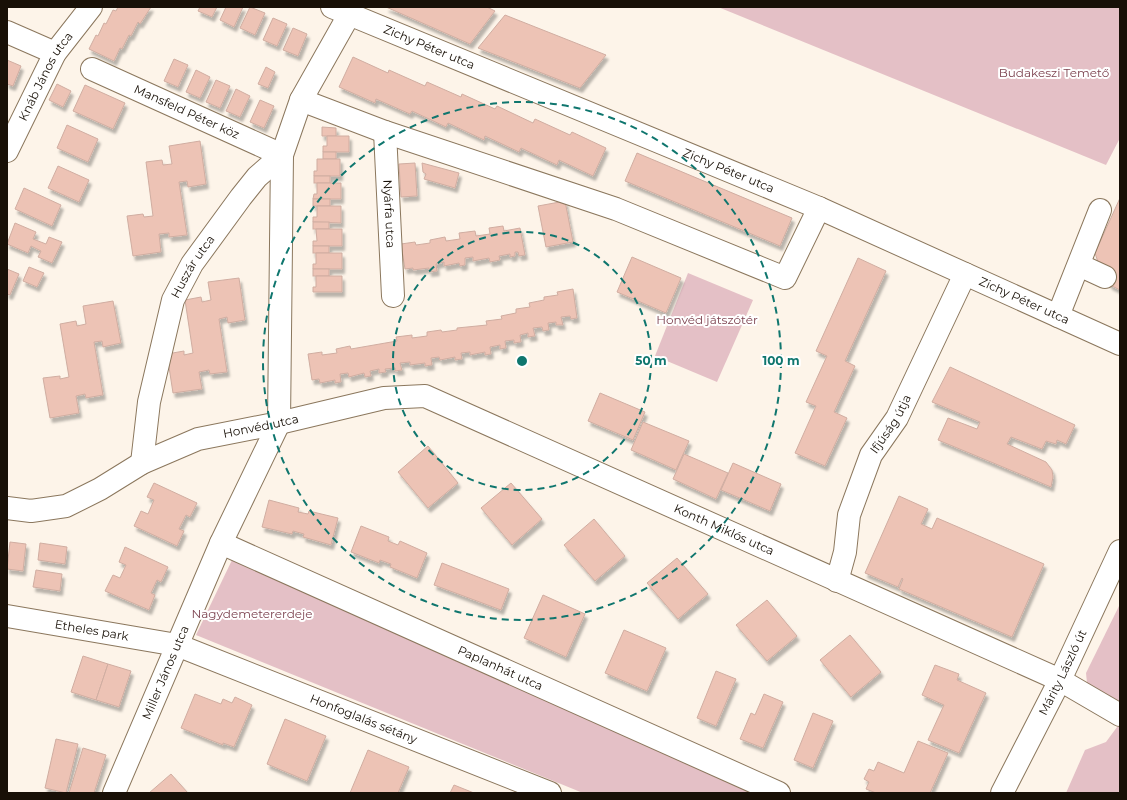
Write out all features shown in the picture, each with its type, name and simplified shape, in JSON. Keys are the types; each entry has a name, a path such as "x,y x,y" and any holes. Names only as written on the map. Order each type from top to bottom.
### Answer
{"street":[{"name":"Knáb János utca","path":"7,151 55,53 91,7"},
{"name":"Huszár utca","path":"279,423 282,155 301,100 340,11"},
{"name":"Zichy Péter utca","path":"340,11 819,208 1120,344"},
{"path":"7,32 55,53"},
{"name":"Mansfeld Péter köz","path":"92,69 282,155"},
{"path":"301,100 386,132 616,209 785,278 819,208"},
{"name":"Nyárfa utca","path":"386,132 393,296"},
{"name":"Huszár utca","path":"142,463 148,402 173,300 192,264 241,197 257,177 282,155"},
{"path":"1058,316 1100,210"},
{"path":"1079,265 1105,277"},
{"name":"Ifjúság útja","path":"837,581 845,552 849,515 871,455 897,418 965,274"},
{"name":"Konth Miklós utca","path":"384,398 425,396 1060,680 1120,715"},
{"name":"Honvéd utca","path":"7,508 31,511 66,506 100,489 142,463 198,439 279,423 384,398"},
{"name":"Miller János utca","path":"114,793 221,544 279,423"},
{"name":"Paplanhát utca","path":"221,544 779,793"},
{"name":"Márity László út","path":"1002,793 1060,680 1113,586 1120,551"},
{"name":"Etheles park","path":"7,616 177,645"},
{"name":"Honfoglalás sétány","path":"177,645 550,793"}],"green space":[{"name":"Budakeszi Temető","path":"718,7 1120,7 1120,138 1106,165"},
{"name":"Honvéd játszótér","path":"688,273 753,300 717,382 655,356"},
{"name":"Nagydemetererdeje","path":"232,560 754,793 583,793 196,635"},
{"path":"1120,604 1120,707 1087,683 1086,673"},
{"path":"1120,723 1120,793 1066,793 1085,750 1106,742"}],"building":[{"path":"118,7 151,7 140,24 138,22 131,36 129,35 122,49 120,48 114,61 89,49 96,35 98,36 104,23 106,24 113,10 116,11"},
{"path":"200,7 217,7 212,17 198,11"},
{"path":"226,7 243,7 234,27 220,20"},
{"path":"250,7 265,13 255,35 240,28"},
{"path":"386,7 487,7 495,11 470,44"},
{"path":"505,15 606,55 580,88 478,48"},
{"path":"273,18 287,24 277,46 263,40"},
{"path":"293,28 307,34 298,56 283,50"},
{"path":"353,57 388,73 389,70 425,86 427,82 461,97 462,94 495,109 497,106 533,123 535,119 570,135 572,132 606,148 593,176 559,160 557,165 521,148 519,152 485,136 484,140 448,123 446,127 412,111 410,114 376,99 375,103 339,87"},
{"path":"174,59 188,65 178,87 164,81"},
{"path":"7,60 21,66 13,86 7,84"},
{"path":"266,67 275,72 268,88 258,84"},
{"path":"196,70 210,77 200,98 186,92"},
{"path":"216,80 230,86 220,108 206,102"},
{"path":"57,84 71,91 63,107 49,100"},
{"path":"85,85 125,103 113,129 73,111"},
{"path":"236,89 250,96 240,117 226,111"},
{"path":"260,100 274,106 264,128 250,122"},
{"path":"67,125 98,139 88,162 57,148"},
{"path":"322,127 336,128 336,136 322,136"},
{"path":"327,136 349,136 349,152 323,152 323,146 327,146"},
{"path":"200,141 206,184 188,187 187,181 179,182 187,235 169,237 169,233 159,234 161,252 133,256 127,216 143,214 144,217 153,216 146,162 162,160 163,165 172,164 169,146"},
{"path":"323,152 336,152 336,159 323,159"},
{"path":"637,153 792,218 780,246 625,181"},
{"path":"317,159 340,159 340,176 314,176 314,171 317,171"},
{"path":"415,163 417,196 401,197 399,164"},
{"path":"422,163 459,173 455,188 424,179 426,174 423,172"},
{"path":"58,166 89,180 79,202 48,188"},
{"path":"314,176 330,176 330,183 314,183"},
{"path":"317,183 341,183 341,199 313,199 314,194 317,194"},
{"path":"24,188 61,205 52,226 15,209"},
{"path":"1120,198 1120,290 1110,285 1099,265 1095,253"},
{"path":"313,199 330,199 330,206 313,206"},
{"path":"565,201 573,242 546,247 538,206"},
{"path":"317,206 341,206 341,223 313,222 313,217 317,217"},
{"path":"313,222 329,222 329,229 313,229"},
{"path":"15,223 36,232 33,239 46,244 49,237 62,242 52,263 38,257 41,251 31,246 28,253 7,244"},
{"path":"503,226 504,231 520,228 525,255 519,256 518,252 515,252 515,256 510,257 510,254 499,256 500,260 490,262 489,258 473,261 473,257 465,258 465,265 460,266 459,263 444,266 444,262 436,264 437,271 429,272 429,268 413,270 413,268 405,269 401,244 415,242 416,245 430,243 430,240 445,237 446,241 460,239 459,233 475,231 476,236 490,234 489,228"},
{"path":"316,229 342,229 342,246 313,246 313,241 317,241"},
{"path":"313,246 329,246 329,253 313,253"},
{"path":"316,253 342,253 342,269 313,269 313,264 316,264"},
{"path":"632,257 681,278 666,313 617,292"},
{"path":"858,258 886,271 845,361 855,366 834,412 847,418 825,466 795,453 816,406 806,402 827,356 816,351"},
{"path":"29,267 44,273 37,287 23,281"},
{"path":"7,269 19,274 10,295 7,294"},
{"path":"313,269 329,269 329,276 313,276"},
{"path":"316,276 342,276 342,292 313,292 313,287 316,287"},
{"path":"239,278 245,320 228,323 227,317 219,319 227,372 210,374 209,370 199,372 202,389 173,393 167,354 184,351 184,355 193,353 185,300 201,297 202,302 211,300 208,282"},
{"path":"573,289 577,318 571,319 570,316 561,317 563,325 556,325 556,322 548,323 549,330 543,331 542,327 533,328 535,336 528,337 528,333 520,335 521,342 514,343 514,340 505,341 506,348 500,349 500,345 490,347 491,354 485,355 485,352 470,355 470,352 461,353 462,359 455,360 455,357 440,360 439,357 431,358 432,365 425,366 425,363 410,365 410,362 400,363 402,370 395,371 395,368 385,369 386,372 379,373 379,369 370,371 371,376 365,377 364,373 349,377 348,373 340,374 341,382 335,383 335,380 320,383 319,379 312,380 308,354 322,352 322,355 337,353 336,349 350,346 351,349 397,341 396,337 412,335 412,338 427,336 427,332 441,330 442,332 457,330 457,328 487,325 486,321 502,319 501,316 516,313 516,309 530,307 529,303 544,300 544,297 558,295 557,292"},
{"path":"113,301 121,343 103,347 102,341 94,342 103,395 86,398 85,394 76,396 79,413 50,418 43,378 60,376 60,379 69,377 60,324 76,321 77,326 86,324 83,306"},
{"path":"950,367 1075,425 1066,444 1057,440 1056,444 1046,441 1042,449 1011,437 1007,444 1046,462 1052,470 1053,477 1051,487 938,440 948,418 977,429 980,422 932,402"},
{"path":"600,393 645,412 633,440 588,421"},
{"path":"643,422 689,441 676,470 631,450"},
{"path":"428,446 458,483 428,508 398,472"},
{"path":"684,454 728,473 716,499 673,479"},
{"path":"733,463 781,484 770,511 721,490"},
{"path":"154,483 197,503 190,517 186,515 179,529 184,531 177,546 134,526 141,511 148,514 154,500 147,497"},
{"path":"511,483 542,519 512,545 481,508"},
{"path":"899,496 928,509 921,524 932,529 937,518 1044,564 1012,637 899,589 903,579 902,578 898,587 865,573"},
{"path":"269,500 299,508 298,512 308,514 309,511 338,518 331,545 303,537 304,534 293,531 292,534 262,527"},
{"path":"594,519 625,556 595,581 564,545"},
{"path":"361,526 389,537 388,541 398,545 400,541 427,553 417,578 390,567 391,564 380,560 379,563 351,552"},
{"path":"10,542 26,544 23,571 7,569"},
{"path":"40,543 67,547 65,564 38,560"},
{"path":"125,547 168,567 161,582 157,580 151,593 155,595 149,610 105,591 113,575 120,578 126,565 119,562"},
{"path":"677,558 708,594 678,619 647,583"},
{"path":"442,563 509,589 501,610 434,585"},
{"path":"36,570 62,574 60,591 33,587"},
{"path":"543,595 585,614 566,657 524,638"},
{"path":"767,600 797,636 767,661 736,625"},
{"path":"624,630 666,648 647,691 605,673"},
{"path":"850,635 881,672 851,697 820,660"},
{"path":"83,656 108,664 96,700 71,692"},
{"path":"108,664 131,671 119,707 96,700"},
{"path":"935,665 959,674 957,680 986,693 959,753 928,740 944,705 922,695"},
{"path":"716,671 736,679 716,726 697,718"},
{"path":"195,694 221,704 223,699 232,703 235,697 252,705 234,747 223,743 223,745 181,728"},
{"path":"764,694 783,702 763,748 740,739 751,713 755,715"},
{"path":"813,713 833,721 813,768 794,760"},
{"path":"285,719 326,736 307,781 267,764"},
{"path":"56,739 78,744 66,793 45,788"},
{"path":"918,741 948,753 930,793 876,793 866,789 869,782 864,779 869,769 874,771 878,762 904,773"},
{"path":"83,748 106,755 94,793 69,793"},
{"path":"368,750 409,767 398,793 350,793"},
{"path":"171,774 188,793 149,793"},
{"path":"454,785 474,793 450,793"}]}
